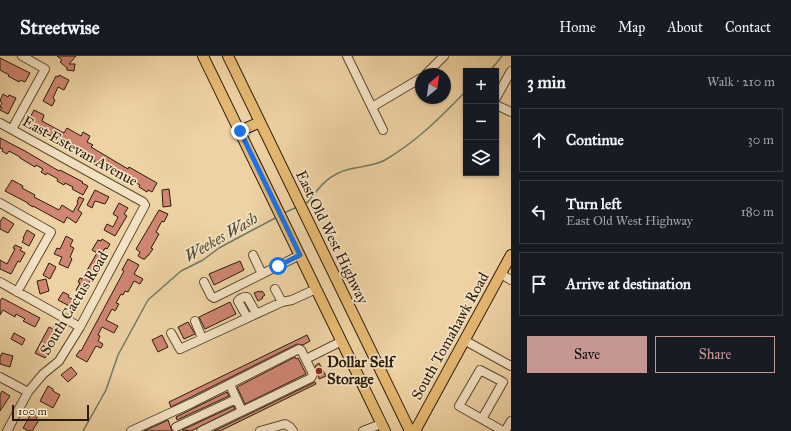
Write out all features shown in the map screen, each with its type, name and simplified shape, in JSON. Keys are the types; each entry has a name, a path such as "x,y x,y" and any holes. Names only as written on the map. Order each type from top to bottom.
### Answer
{"main road":[{"path":"204,56 383,427"},
{"name":"East Old West Highway","path":"228,56 410,431"},
{"path":"240,131 260,122"},
{"name":"South Tomahawk Road","path":"415,431 511,255"}],"street":[{"path":"12,129 45,69 22,56"},
{"path":"347,56 383,130"},
{"path":"432,68 444,56"},
{"path":"499,93 511,72"},
{"path":"372,107 415,82"},
{"path":"499,106 511,112"},
{"name":"East Estevan Avenue","path":"0,122 146,204"},
{"path":"0,203 51,232 18,292"},
{"name":"South Cactus Road","path":"6,431 28,392 43,374 59,361 80,327 146,204"},
{"path":"253,255 262,274"},
{"path":"204,282 211,296 214,298 300,255"},
{"path":"500,274 511,280"},
{"path":"0,282 80,327"},
{"path":"275,289 282,302"},
{"path":"171,333 180,349 256,313 282,302 292,300 316,289"},
{"path":"247,317 238,301 243,297 247,297 256,313"},
{"path":"195,321 202,338"},
{"path":"464,340 511,366"},
{"path":"306,359 342,341"},
{"path":"131,431 230,385 299,349 301,350 313,374 311,378 201,431"},
{"path":"482,419 503,382 480,370 459,406 482,419 504,431 511,421"},
{"path":"0,377 28,392"},
{"path":"230,385 242,411"},
{"path":"169,414 177,429 236,399"},
{"path":"260,431 285,424 294,431"},
{"path":"363,431 383,427"}],"building":[{"path":"57,56 76,56 69,64 75,64 74,71 67,70 67,68 60,62 62,60"},
{"path":"0,58 30,73 25,82 20,80 19,82 0,70"},
{"path":"59,75 69,80 64,90 58,87 53,98 55,100 52,106 43,101 56,76 58,77"},
{"path":"3,94 8,97 9,95 16,98 8,114 0,110 2,108 0,107 2,103 0,101"},
{"path":"34,110 44,115 42,121 64,133 67,128 81,136 83,132 90,136 87,142 93,145 91,147 128,169 129,167 157,183 152,192 148,190 147,192 139,187 140,185 102,165 100,169 93,164 95,160 93,159 94,157 82,150 80,154 75,151 78,147 67,140 65,144 36,128 35,130 26,125"},
{"path":"0,138 59,171 60,170 83,182 82,183 88,186 83,195 72,189 73,187 65,183 64,185 57,181 58,179 47,173 46,175 41,172 43,169 36,165 35,167 9,151 7,154 2,151 3,149 0,148"},
{"path":"12,180 23,186 22,188 35,195 34,197 59,210 62,205 73,212 78,203 79,197 84,199 78,210 82,213 76,223 67,217 64,223 5,191"},
{"path":"169,189 171,206 163,207 162,190"},
{"path":"95,190 109,197 105,204 95,201 92,208 87,205"},
{"path":"119,203 128,208 124,214 127,216 115,236 104,230 107,224 113,227 118,217 113,214"},
{"path":"159,210 168,214 156,232 159,234 151,248 153,249 145,259 143,259 138,256 140,252 136,249"},
{"path":"3,217 14,224 8,233 0,229 0,222"},
{"path":"27,230 35,235 29,246 22,242"},
{"path":"66,236 73,240 70,246 74,248 70,257 72,259 68,268 59,264 62,257 54,254 57,248 60,249"},
{"path":"102,239 110,244 107,249 105,248 98,261 101,262 83,293 76,290 80,283 78,282 80,278 82,279 97,253 92,250 98,240 101,241"},
{"path":"15,245 22,248 20,250 25,253 20,262 18,261 11,274 0,269 0,260 7,264 15,249 13,248"},
{"path":"128,259 139,265 134,274 143,279 140,284 134,281 128,292 125,291 123,295 121,294 116,303 119,304 115,311 112,309 106,320 118,326 114,333 102,327 98,335 100,336 98,341 103,344 101,348 96,346 87,362 76,356 80,350 81,351 124,271 122,270"},
{"path":"240,261 244,270 214,285 209,274"},
{"path":"49,263 56,267 50,279 43,275"},
{"path":"46,279 49,291 40,294 37,281"},
{"path":"262,291 265,295 258,301 254,293"},
{"path":"63,292 77,302 73,308 58,300"},
{"path":"2,298 40,318 35,327 23,321 25,319 16,314 15,317 3,310 0,315 0,301"},
{"path":"230,302 236,314 205,329 199,317"},
{"path":"188,322 195,334 184,339 178,327"},
{"path":"55,324 62,328 60,332 62,332 57,341 55,340 45,358 35,353 49,327 53,329"},
{"path":"14,333 25,339 22,345 11,339"},
{"path":"162,335 168,347 158,352 152,340"},
{"path":"307,335 310,341 303,345 297,344 171,407 169,402"},
{"path":"2,353 13,356 10,367 0,364 0,355 1,356"},
{"path":"295,357 296,359 298,358 306,374 245,404 237,387"},
{"name":"Dollar Self Storage","path":"319,363 326,376 319,379 315,366"},
{"path":"71,367 77,374 68,382 61,375"},
{"path":"315,382 316,384 220,431 214,431"},
{"path":"48,386 60,395 53,408 40,401"},
{"path":"2,391 10,396 0,411 0,395"},
{"path":"227,392 229,396 177,420 176,417"},
{"path":"234,406 235,409 191,431 182,430"},
{"path":"32,412 38,416 36,419 39,420 32,431 29,431 23,428"},
{"path":"168,420 172,431 144,431"}],"waterway":[{"name":"Weekes Wash","path":"492,68 502,56"},
{"name":"Weekes Wash","path":"304,204 308,202 326,181 336,174 350,169 377,164 396,153 428,128 463,94"},
{"name":"Weekes Wash","path":"284,213 297,207"},
{"name":"Weekes Wash","path":"83,431 106,390 118,355 148,300 181,271 203,260 219,248 277,217"}],"place":[{"name":"Dollar Self Storage","path":"319,371"}],"route":[{"path":"240,131 300,255 278,266"}]}
